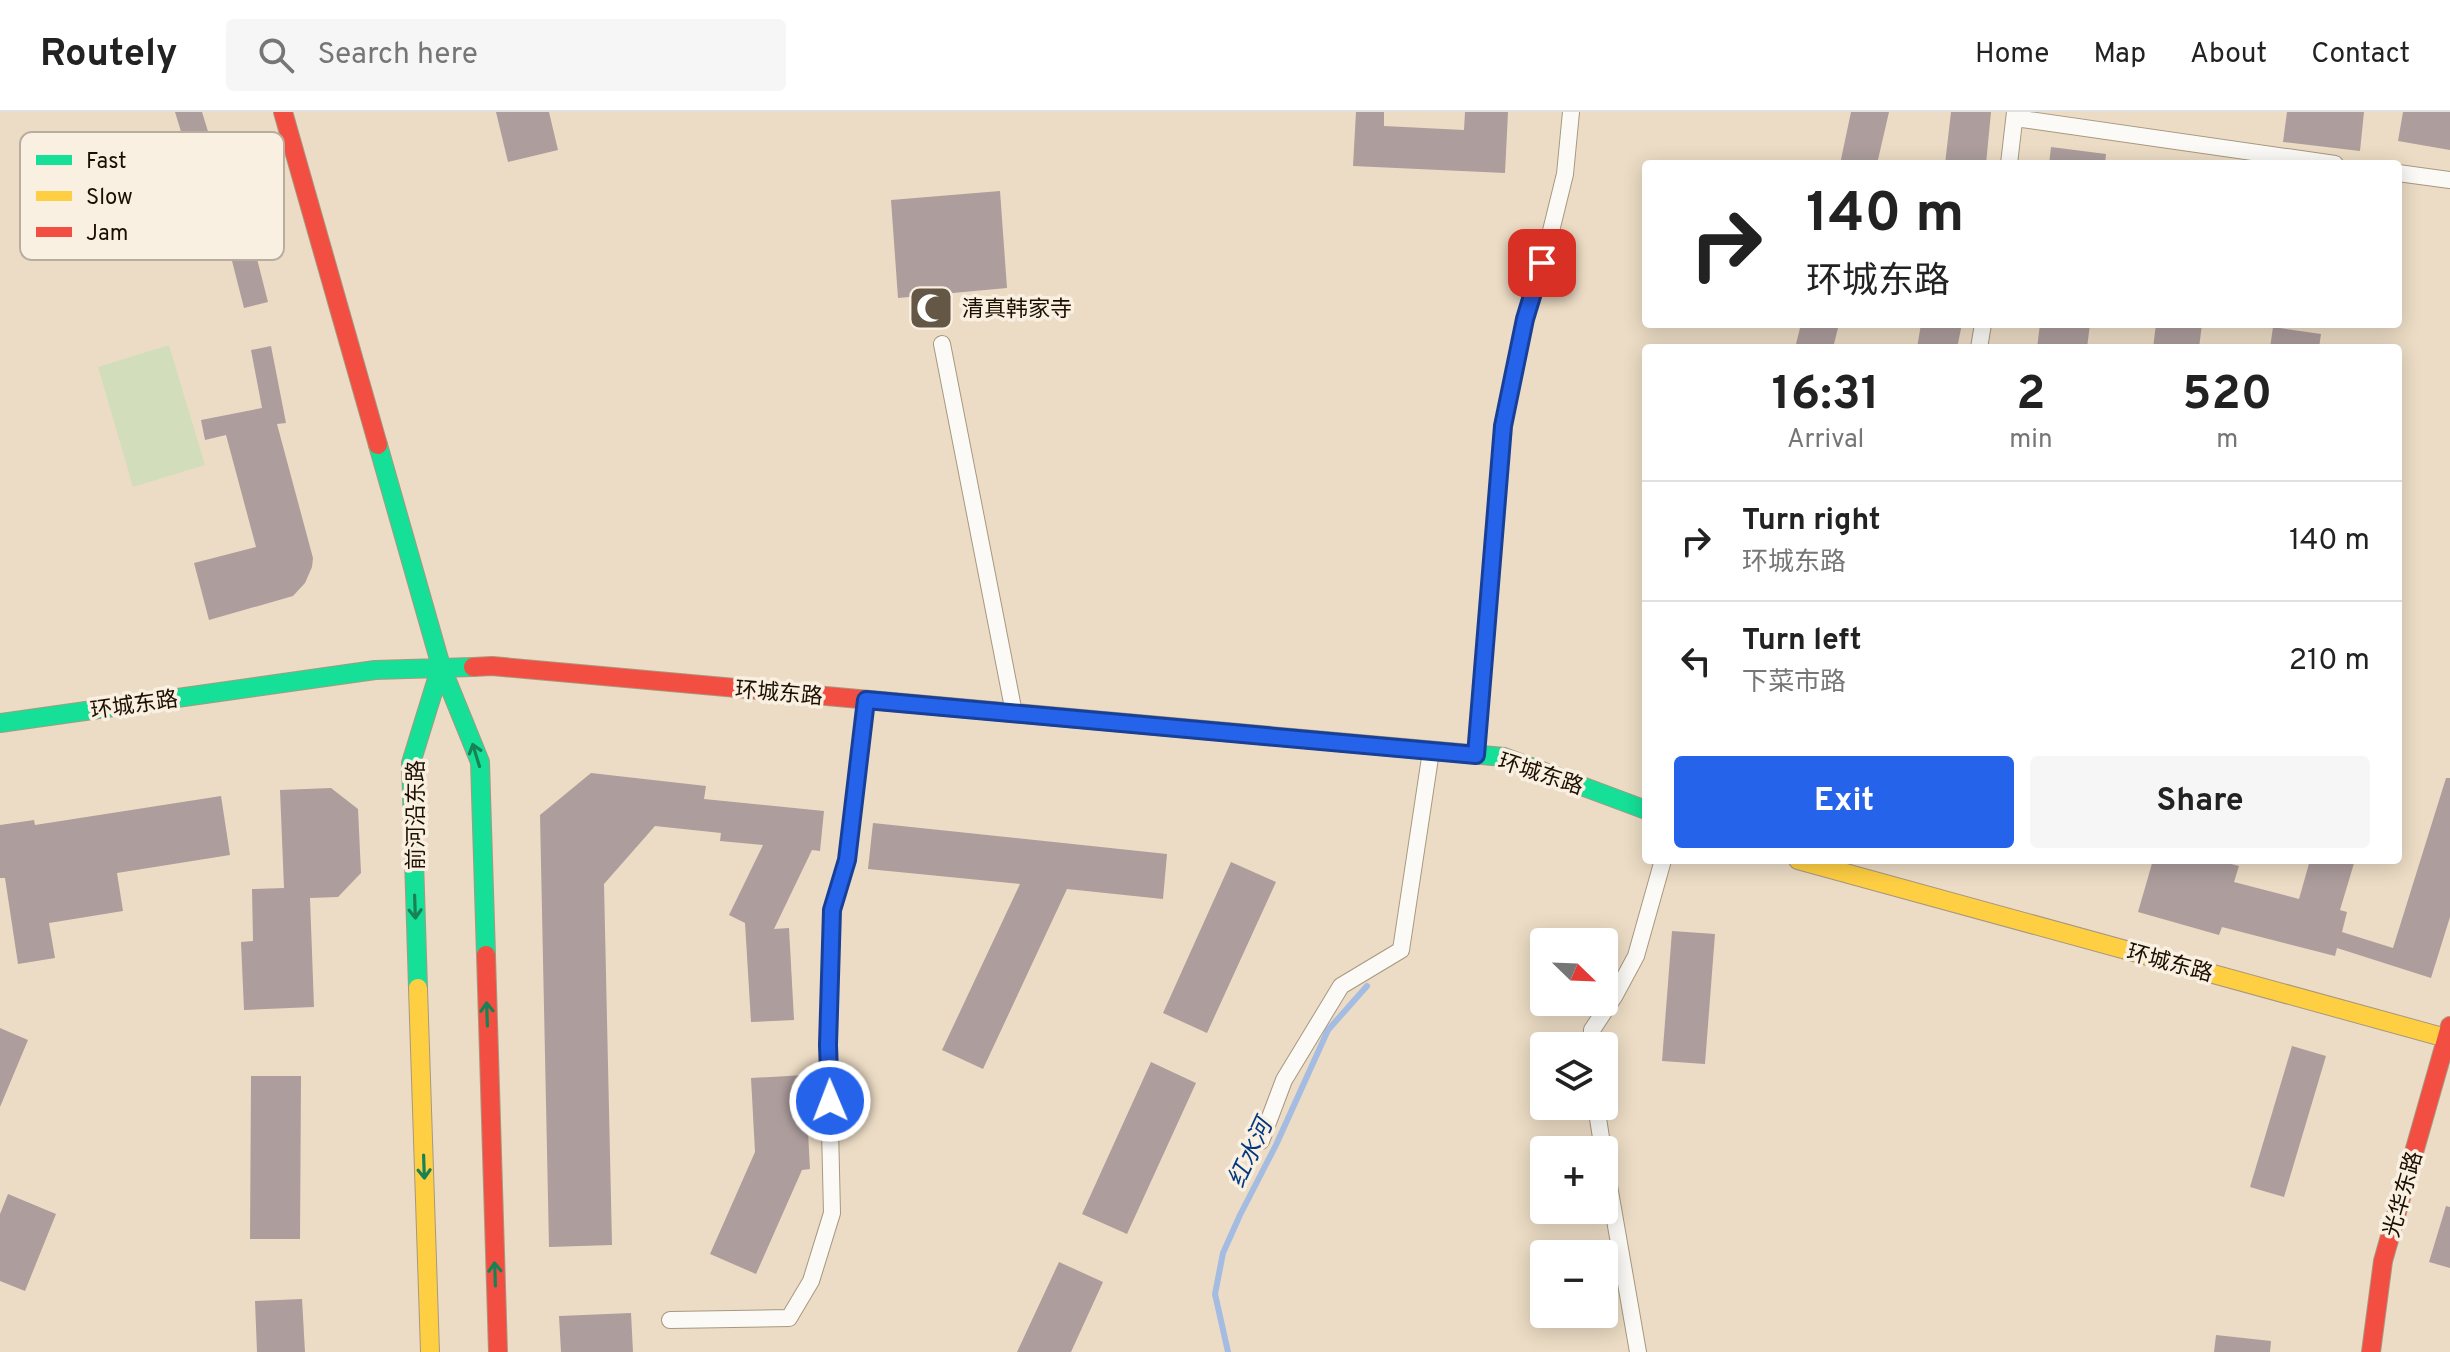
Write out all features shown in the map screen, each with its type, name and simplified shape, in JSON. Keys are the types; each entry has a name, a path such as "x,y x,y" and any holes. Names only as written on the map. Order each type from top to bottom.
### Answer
{"main road":[{"path":"283,112 441,666 480,762 498,1352"},
{"name":"前河沿东路","path":"430,1352 411,763 441,666"},
{"name":"环城东路","path":"0,723 375,670 492,666 1504,757 1642,809"},
{"name":"环城东路","path":"1844,866 2449,1035"},
{"name":"光华东路","path":"2371,1352 2383,1261 2449,1035"}],"street":[{"path":"1476,755 1503,426 1525,319 1565,174 1571,112"},
{"path":"2009,160 2015,115 2309,160"},
{"path":"2402,174 2450,180"},
{"path":"942,344 1014,713"},
{"path":"670,1320 789,1318 811,1281 832,1213 828,1045 832,910 847,860 866,700"},
{"path":"1261,1141 1284,1080 1341,986 1401,950 1431,751"},
{"path":"1592,1032 1636,956 1662,864"},
{"path":"1616,1224 1638,1352"}],"green space":[{"path":"169,345 205,465 133,487 98,367"}],"building":[{"path":"175,112 202,112 208,132 181,132"},
{"path":"496,112 549,112 558,150 508,162"},
{"path":"1356,112 1384,112 1384,126 1464,130 1465,112 1508,112 1505,173 1353,166"},
{"path":"1851,112 1889,112 1878,160 1841,160"},
{"path":"1951,112 1991,112 1986,160 1945,160"},
{"path":"2287,112 2364,112 2360,151 2283,142"},
{"path":"2403,112 2450,112 2450,150 2398,141"},
{"path":"2051,147 2106,154 2105,160 2049,160"},
{"path":"1000,191 1007,288 898,298 891,200"},
{"path":"232,260 257,260 268,302 244,308"},
{"path":"1800,328 1838,328 1834,344 1796,344"},
{"path":"1920,328 1961,328 1958,344 1918,344"},
{"path":"2040,328 2090,328 2088,344 2038,344"},
{"path":"2156,328 2202,328 2200,344 2154,344"},
{"path":"2273,328 2321,334 2320,344 2271,344"},
{"path":"271,346 286,423 277,424 313,558 312,567 305,583 293,596 209,620 194,563 256,547 226,435 205,440 201,420 262,408 251,350"},
{"path":"591,773 706,786 704,799 824,811 820,851 812,850 774,929 789,928 794,1020 751,1022 745,923 729,915 763,845 720,841 721,833 655,826 604,884 612,1245 549,1247 540,815"},
{"path":"2446,778 2450,778 2450,917 2431,978 2337,948 2335,956 2222,927 2219,935 2138,912 2152,864 2231,864 2239,866 2234,882 2299,899 2309,864 2354,864 2340,910 2347,912 2342,932 2393,948"},
{"path":"331,788 358,809 361,873 338,897 310,898 314,1007 244,1010 241,942 253,941 252,889 284,888 280,790"},
{"path":"221,796 230,855 117,873 123,911 49,923 55,958 18,964 5,878 0,878 0,825 34,820 35,825"},
{"path":"873,823 1167,854 1163,899 1067,889 983,1069 942,1050 1020,884 868,869"},
{"path":"1231,862 1276,882 1207,1033 1163,1013"},
{"path":"1672,931 1715,934 1705,1064 1662,1061"},
{"path":"0,1028 28,1040 0,1107"},
{"path":"2292,1046 2326,1056 2284,1197 2250,1187"},
{"path":"1151,1062 1196,1083 1127,1234 1082,1214"},
{"path":"805,1075 810,1169 802,1170 756,1274 710,1254 755,1152 751,1078"},
{"path":"251,1076 301,1076 300,1239 250,1239"},
{"path":"8,1194 56,1214 25,1291 0,1281 0,1214"},
{"path":"2446,1206 2450,1207 2450,1268 2429,1262"},
{"path":"1059,1262 1103,1282 1071,1352 1017,1352"},
{"path":"302,1299 305,1352 257,1352 255,1301"},
{"path":"631,1313 633,1352 561,1352 559,1316"},
{"path":"2216,1335 2271,1341 2270,1352 2214,1352"}],"waterway":[{"name":"红水河","path":"1228,1352 1215,1294 1223,1253 1328,1030 1367,986"}],"traffic: fast":[{"path":"378,445 441,666 480,762 486,955"},
{"path":"418,988 411,763 441,666"},
{"path":"0,723 375,670 473,667"},
{"path":"937,706 1504,757 1642,809"}],"traffic: slow":[{"path":"1813,864 2450,1039"},
{"path":"418,988 430,1352"}],"traffic: jam":[{"path":"283,112 378,445"},
{"path":"473,667 492,666 937,706"},
{"path":"486,955 498,1352"},
{"path":"2371,1352 2383,1261 2450,1026"}],"place":[{"name":"清真韩家寺","path":"931,308"}],"route":[{"path":"830,1101 828,1045 832,910 847,860 866,700 1476,755 1503,426 1525,319 1542,263"}]}
